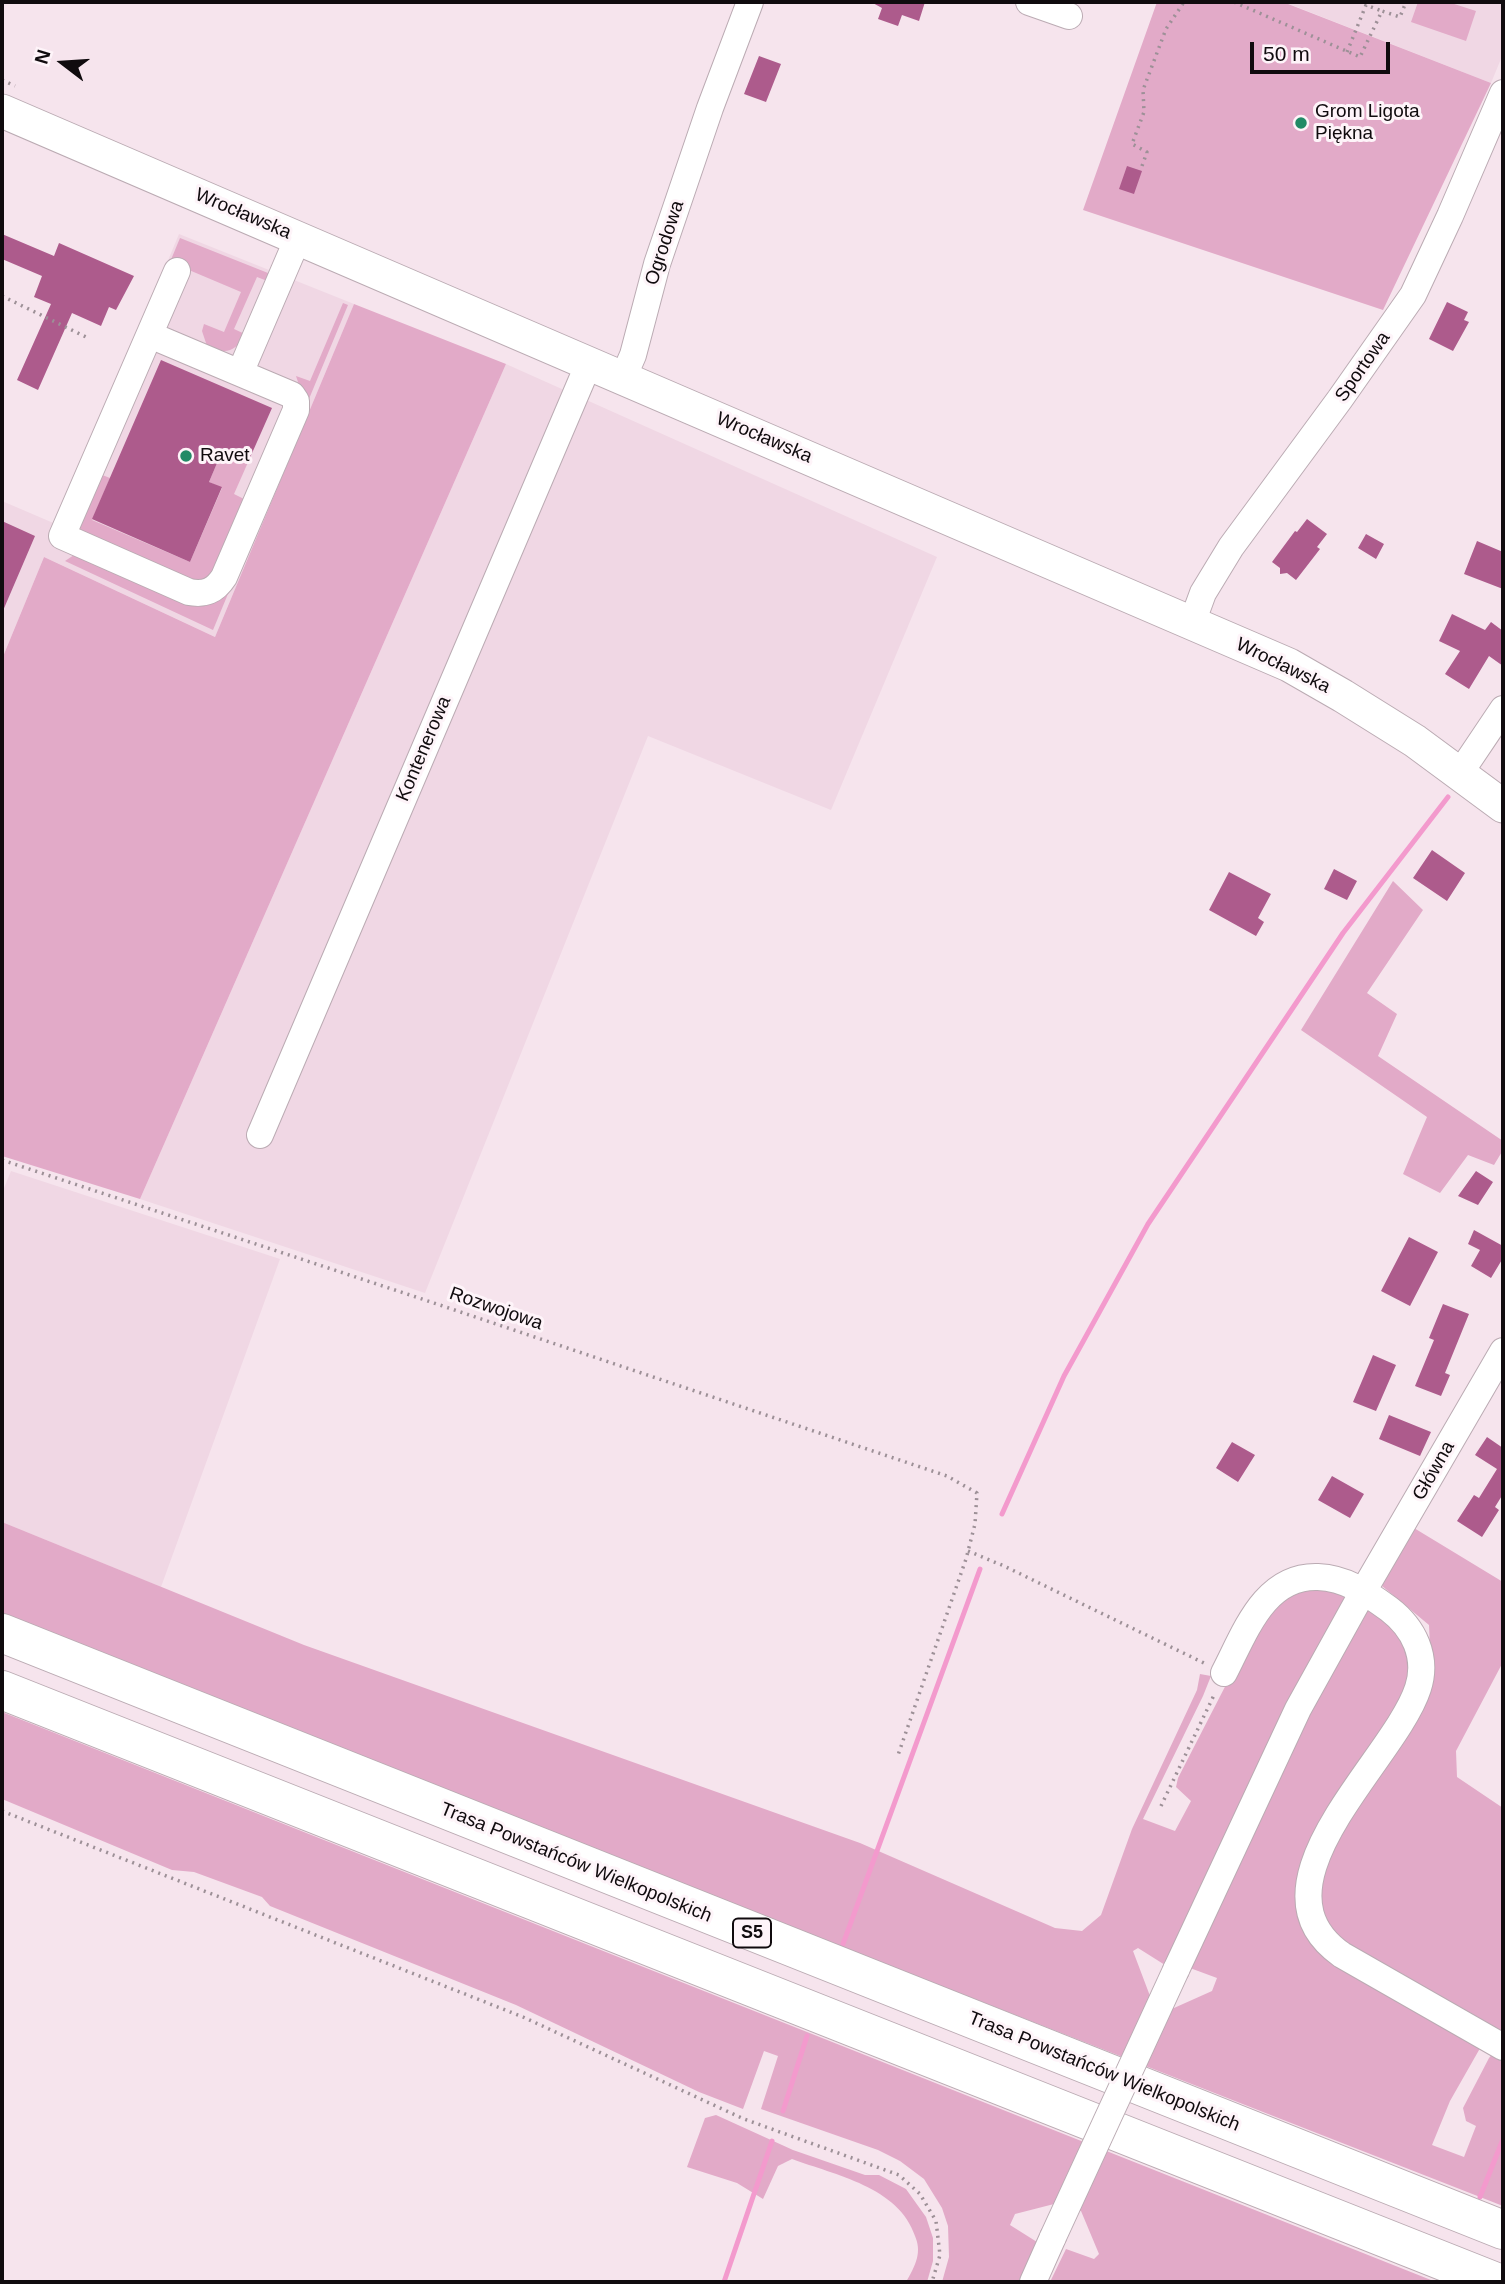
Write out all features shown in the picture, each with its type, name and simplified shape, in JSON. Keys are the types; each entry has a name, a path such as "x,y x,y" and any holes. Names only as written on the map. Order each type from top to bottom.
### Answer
{"highway":[{"name":"Trasa Powstańców Wielkopolskich","path":"2,1633 1503,2230"},
{"path":"2,1690 1496,2282"}],"main road":[{"name":"Wrocławska","path":"2,111 1289,665 1370,712 1460,773 1503,806"}],"street":[{"name":"Ogrodowa","path":"623,378 633,355 657,264 710,108 750,2"},
{"path":"1030,2 1069,16"},
{"name":"Sportowa","path":"1192,623 1203,593 1231,547 1413,295 1503,93"},
{"path":"240,373 298,238"},
{"path":"150,335 292,395 296,401 296,410 224,577 210,592 190,592 62,536 177,271"},
{"name":"Kontenerowa","path":"260,1135 589,363"},
{"path":"1460,773 1503,709"},
{"name":"Główna","path":"1033,2282 1298,1709 1503,1351"},
{"path":"1224,1673 1258,1610 1280,1585 1311,1576 1335,1577 1364,1590 1410,1628 1420,1651 1419,1686 1410,1707 1344,1804 1314,1863 1308,1890 1308,1910 1317,1931 1328,1946 1503,2047"}],"path":[{"path":"1142,166 1147,152 1132,144 1144,112 1143,90 1166,29 1184,2"},
{"path":"1234,2 1360,58 1382,11"},
{"path":"1348,52 1366,5 1400,17 1406,2"},
{"path":"2,296 86,337"},
{"name":"Rozwojowa","path":"2,1160 947,1476 977,1493 975,1524 968,1550"},
{"path":"897,1758 968,1550 1224,1673 1161,1806"},
{"path":"2,1811 523,2017 744,2119 900,2175 920,2194 936,2221 940,2255 932,2282"}],"shaded area":[{"path":"1157,2 1283,2 1491,83 1383,310 1083,210"},
{"path":"1284,2 1503,2 1503,54 1491,83"},
{"path":"1418,2 1448,2 1476,11 1466,41 1411,22"},
{"path":"179,234 354,304 215,637 44,557 2,659 2,501 58,525"},
{"path":"180,238 273,275 270,282 257,277 234,329 247,335 229,350 207,346 202,331 204,324 224,332 241,292 170,262"},
{"path":"343,303 348,305 213,630 65,561 74,555 202,603 299,385 296,376 310,381"},
{"path":"354,304 506,364 140,1199 2,1156 2,659 44,557 215,637"},
{"path":"506,364 937,557 831,810 648,736 425,1293 140,1199"},
{"path":"223,449 249,460 234,494 246,500 211,575 199,582 79,530 97,473 110,478 92,520 190,562 222,488 209,482"},
{"path":"1393,881 1423,910 1367,993 1397,1014 1378,1056 1503,1141 1503,1150 1494,1165 1468,1155 1440,1193 1403,1174 1427,1117 1301,1030"},
{"path":"11,1171 280,1259 161,1587 2,1522 2,1193"},
{"path":"2,1522 304,1645 860,1843 1055,1928 1082,1931 1101,1915 1132,1829 1197,1690 1200,1674 1211,1676 1143,1819 1175,1831 1191,1801 1176,1787 1178,1778 1266,1607 1303,1585 1343,1594 1345,1600 1282,1714 1165,1965 1138,1948 1133,1951 1150,1996 1174,2008 1212,1991 1217,1978 1190,1968 1303,1721 1366,1610 1377,1609 1387,1613 1412,1663 1413,1682 1336,1807 1311,1932 1483,2043 1450,2101 1432,2145 1464,2157 1476,2126 1466,2121 1463,2108 1489,2058 1494,2052 1503,2056 1503,2206 2,1618"},
{"path":"1414,1528 1503,1582 1503,1662 1456,1751 1457,1777 1503,1808 1503,2035 1352,1953 1327,1928 1317,1878 1431,1670 1429,1625 1382,1586"},
{"path":"2,1712 1436,2282 1050,2282 1066,2249 1094,2259 1099,2254 1081,2211 1054,2204 1015,2214 1010,2225 1037,2242 1019,2282 942,2282 949,2257 948,2226 942,2208 924,2179 900,2161 878,2150 761,2109 778,2056 764,2051 743,2109 699,2092 516,2005 270,1906 262,1897 194,1872 172,1870 2,1799"},
{"path":"716,2115 793,2150 865,2175 879,2175 906,2189 926,2217 933,2238 933,2261 927,2282 906,2282 918,2255 915,2236 907,2219 895,2206 864,2185 792,2159 778,2166 763,2199 737,2183 687,2167 705,2118"}],"building":[{"path":"871,2 925,2 919,21 902,15 898,26 878,19 882,8"},
{"path":"759,56 781,64 766,102 744,94"},
{"path":"1127,166 1142,171 1134,194 1119,189"},
{"path":"2,234 54,256 59,243 134,276 116,310 109,307 101,326 72,313 38,390 17,380 51,304 34,297 42,276 2,259"},
{"path":"1447,302 1468,312 1464,320 1469,322 1453,351 1429,339"},
{"path":"161,360 272,408 249,460 223,449 209,482 222,487 190,562 92,519"},
{"path":"1307,519 1327,534 1317,547 1320,549 1296,580 1287,573 1280,574 1280,568 1272,562"},
{"path":"2,521 35,536 2,613"},
{"path":"1366,534 1384,544 1376,559 1358,548"},
{"path":"1477,541 1503,552 1503,589 1464,574"},
{"path":"1452,614 1485,630 1491,622 1503,631 1503,666 1489,656 1469,689 1445,674 1460,651 1439,641"},
{"path":"1432,850 1465,873 1447,901 1413,878"},
{"path":"1334,869 1357,881 1347,900 1324,889"},
{"path":"1229,872 1271,894 1258,918 1264,922 1256,936 1209,910"},
{"path":"1476,1171 1493,1182 1478,1205 1458,1196"},
{"path":"1474,1230 1503,1246 1503,1258 1491,1278 1471,1266 1480,1250 1468,1244"},
{"path":"1409,1237 1438,1252 1410,1306 1381,1291"},
{"path":"1443,1304 1469,1314 1445,1373 1450,1375 1441,1396 1415,1386 1434,1340 1429,1338"},
{"path":"1373,1355 1396,1365 1376,1411 1353,1402"},
{"path":"1389,1415 1431,1432 1420,1456 1379,1439"},
{"path":"1487,1437 1503,1448 1503,1494 1495,1507 1499,1510 1482,1537 1457,1521 1474,1495 1479,1498 1497,1469 1475,1455"},
{"path":"1232,1442 1255,1455 1238,1482 1216,1468"},
{"path":"1332,1476 1364,1494 1350,1518 1318,1500"}],"waterway":[{"path":"1002,1514 1064,1376 1148,1224 1343,933 1448,797"},
{"path":"843,1944 980,1569"},
{"path":"783,2111 807,2036"},
{"path":"1480,2197 1503,2139"},
{"path":"724,2282 772,2141"}],"place":[{"name":"Grom Ligota Piękna","path":"1301,123"},
{"name":"Ravet","path":"186,456"}]}
